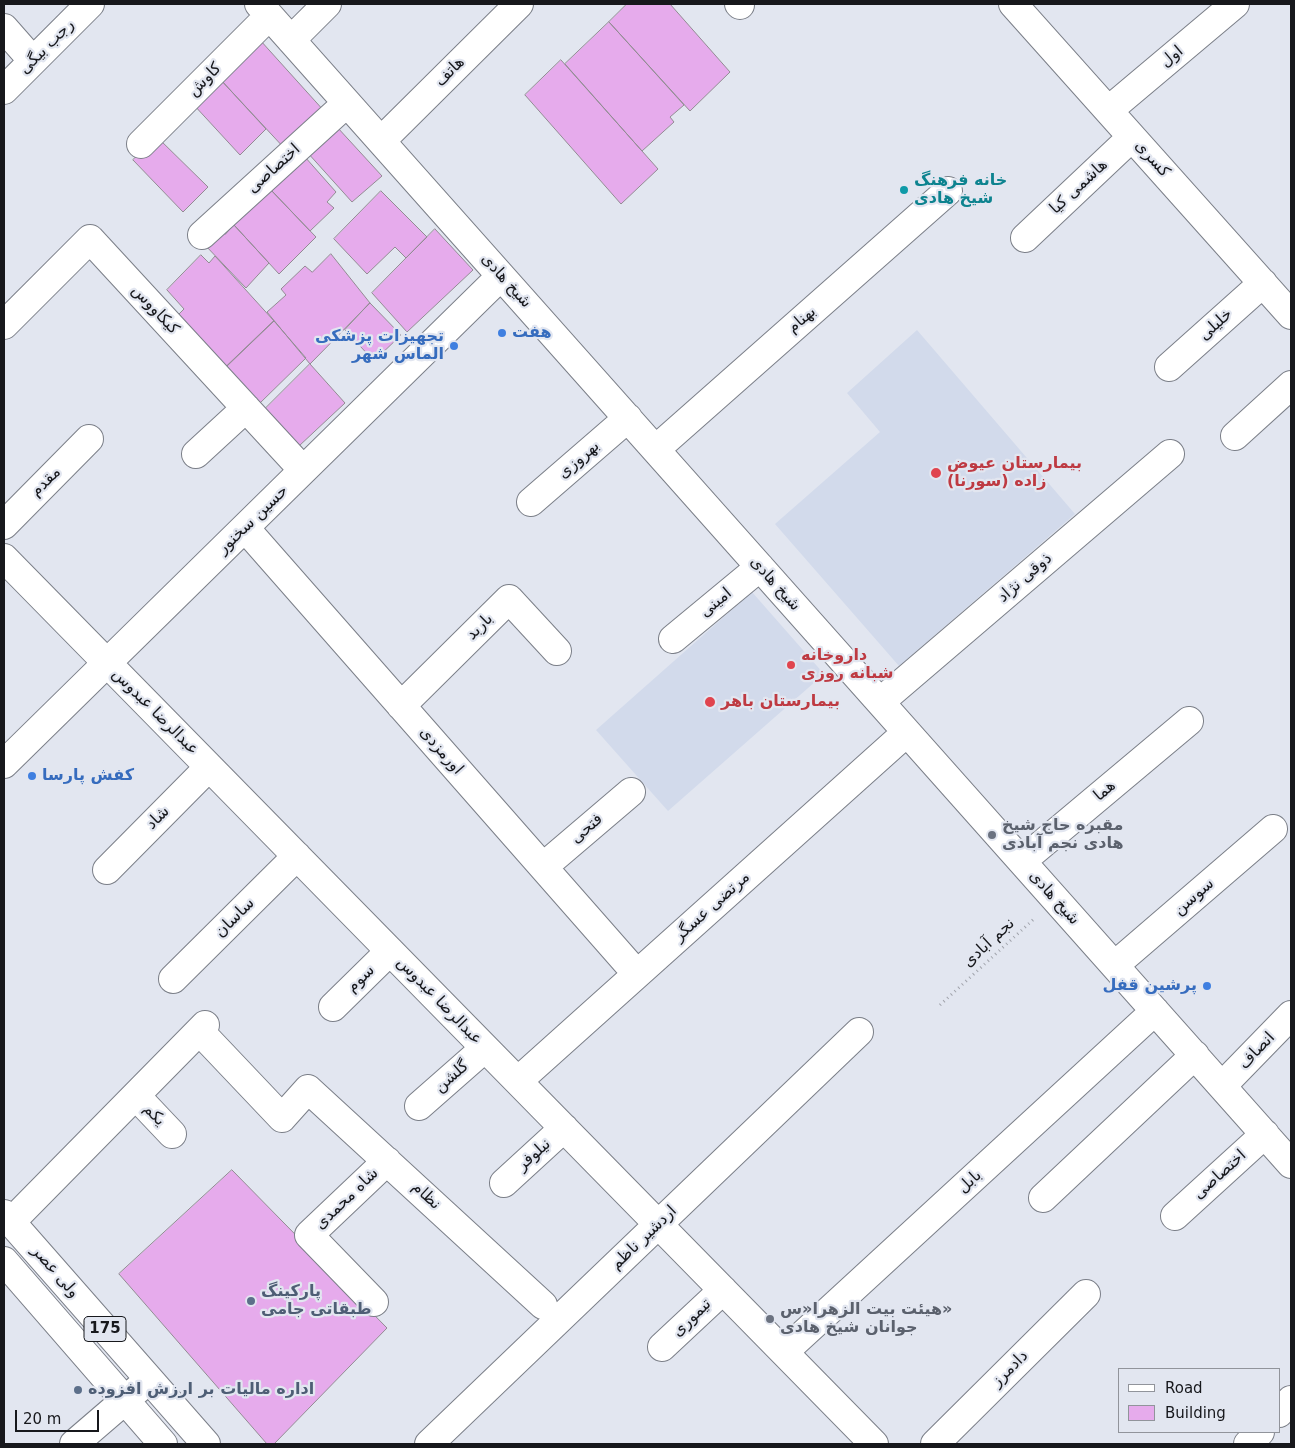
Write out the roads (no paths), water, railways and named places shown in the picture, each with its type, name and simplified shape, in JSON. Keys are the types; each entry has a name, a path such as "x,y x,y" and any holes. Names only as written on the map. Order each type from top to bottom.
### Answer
{"street":[{"name":"رجب بیگی","path":"4,90 90,4"},
{"path":"291,40 327,4"},
{"name":"هاتف","path":"381,141 519,4"},
{"name":"کسری","path":"1014,4 1291,315"},
{"name":"اول","path":"1109,110 1235,4"},
{"name":"شیخ هادی","path":"264,10 1291,1164"},
{"name":"کاوش","path":"141,144 264,10"},
{"path":"4,28 33,61"},
{"name":"اختصاصی","path":"202,235 347,103"},
{"name":"هاشمی کیا","path":"1025,238 1132,137"},
{"name":"بهنام","path":"656,449 948,191"},
{"name":"کیکاووس","path":"4,325 90,239 303,470"},
{"name":"حسین سخنور","path":"4,764 502,276"},
{"name":"خلیلی","path":"1169,367 1263,283"},
{"path":"1235,436 1291,385"},
{"path":"196,454 246,408"},
{"name":"بهروزی","path":"531,502 628,418"},
{"name":"مقدم","path":"4,525 89,439"},
{"name":"ذوقی نژاد","path":"880,702 1170,454"},
{"name":"اورمزدی","path":"245,528 637,974"},
{"name":"عبدالرضا عبدوس","path":"4,558 874,1444"},
{"name":"امینی","path":"673,639 760,567"},
{"name":"باربد","path":"402,706 509,599 557,651"},
{"name":"هما","path":"1022,861 1189,721"},
{"name":"مرتضی عسگر","path":"518,1081 906,733"},
{"name":"شاد","path":"107,870 209,767"},
{"name":"فتحی","path":"543,867 631,792"},
{"name":"سوسن","path":"1114,965 1273,829"},
{"name":"ساسان","path":"173,979 297,856"},
{"name":"سوم","path":"333,1007 390,952"},
{"name":"بابل","path":"784,1352 1155,1011"},
{"name":"انصاف","path":"1222,1086 1291,1015"},
{"name":"نظام","path":"136,1096 207,1032 282,1118 308,1089 543,1305"},
{"name":"اردشیر ناظم","path":"429,1444 859,1032"},
{"name":"گلشن","path":"419,1106 485,1048"},
{"path":"1042,1198 1194,1055"},
{"path":"8,1218 136,1096"},
{"name":"یکم","path":"136,1096 172,1134"},
{"name":"نیلوفر","path":"504,1183 564,1128"},
{"name":"اختصاصی","path":"1175,1216 1265,1134"},
{"name":"شاه محمدی","path":"374,1302 309,1236 387,1160"},
{"name":"ولی عصر","path":"8,1218 206,1444"},
{"path":"4,1261 163,1444"},
{"name":"تیموری","path":"662,1347 723,1290"},
{"name":"دادمرز","path":"934,1444 1086,1294"},
{"path":"74,1444 149,1380"},
{"path":"1280,1412 1291,1400"}],"place":[{"name":"خانه فرهنگ شیخ هادی","path":"904,190"},
{"name":"هفت","path":"502,333"},
{"name":"تجهیزات پزشکی الماس شهر","path":"454,346"},
{"name":"بیمارستان عیوض زاده (سورنا)","path":"936,473"},
{"name":"داروخانه شبانه روزی","path":"791,665"},
{"name":"بیمارستان باهر","path":"710,702"},
{"name":"کفش پارسا","path":"32,776"},
{"name":"مقبره حاج شیخ هادی نجم آبادی","path":"992,835"},
{"name":"پرشین قفل","path":"1207,986"},
{"name":"پارکینگ طبقاتی جامی","path":"251,1301"},
{"name":"هیئت بیت الزهرا«س» جوانان شیخ هادی","path":"770,1319"},
{"name":"اداره مالیات بر ارزش افزوده","path":"78,1390"}]}
